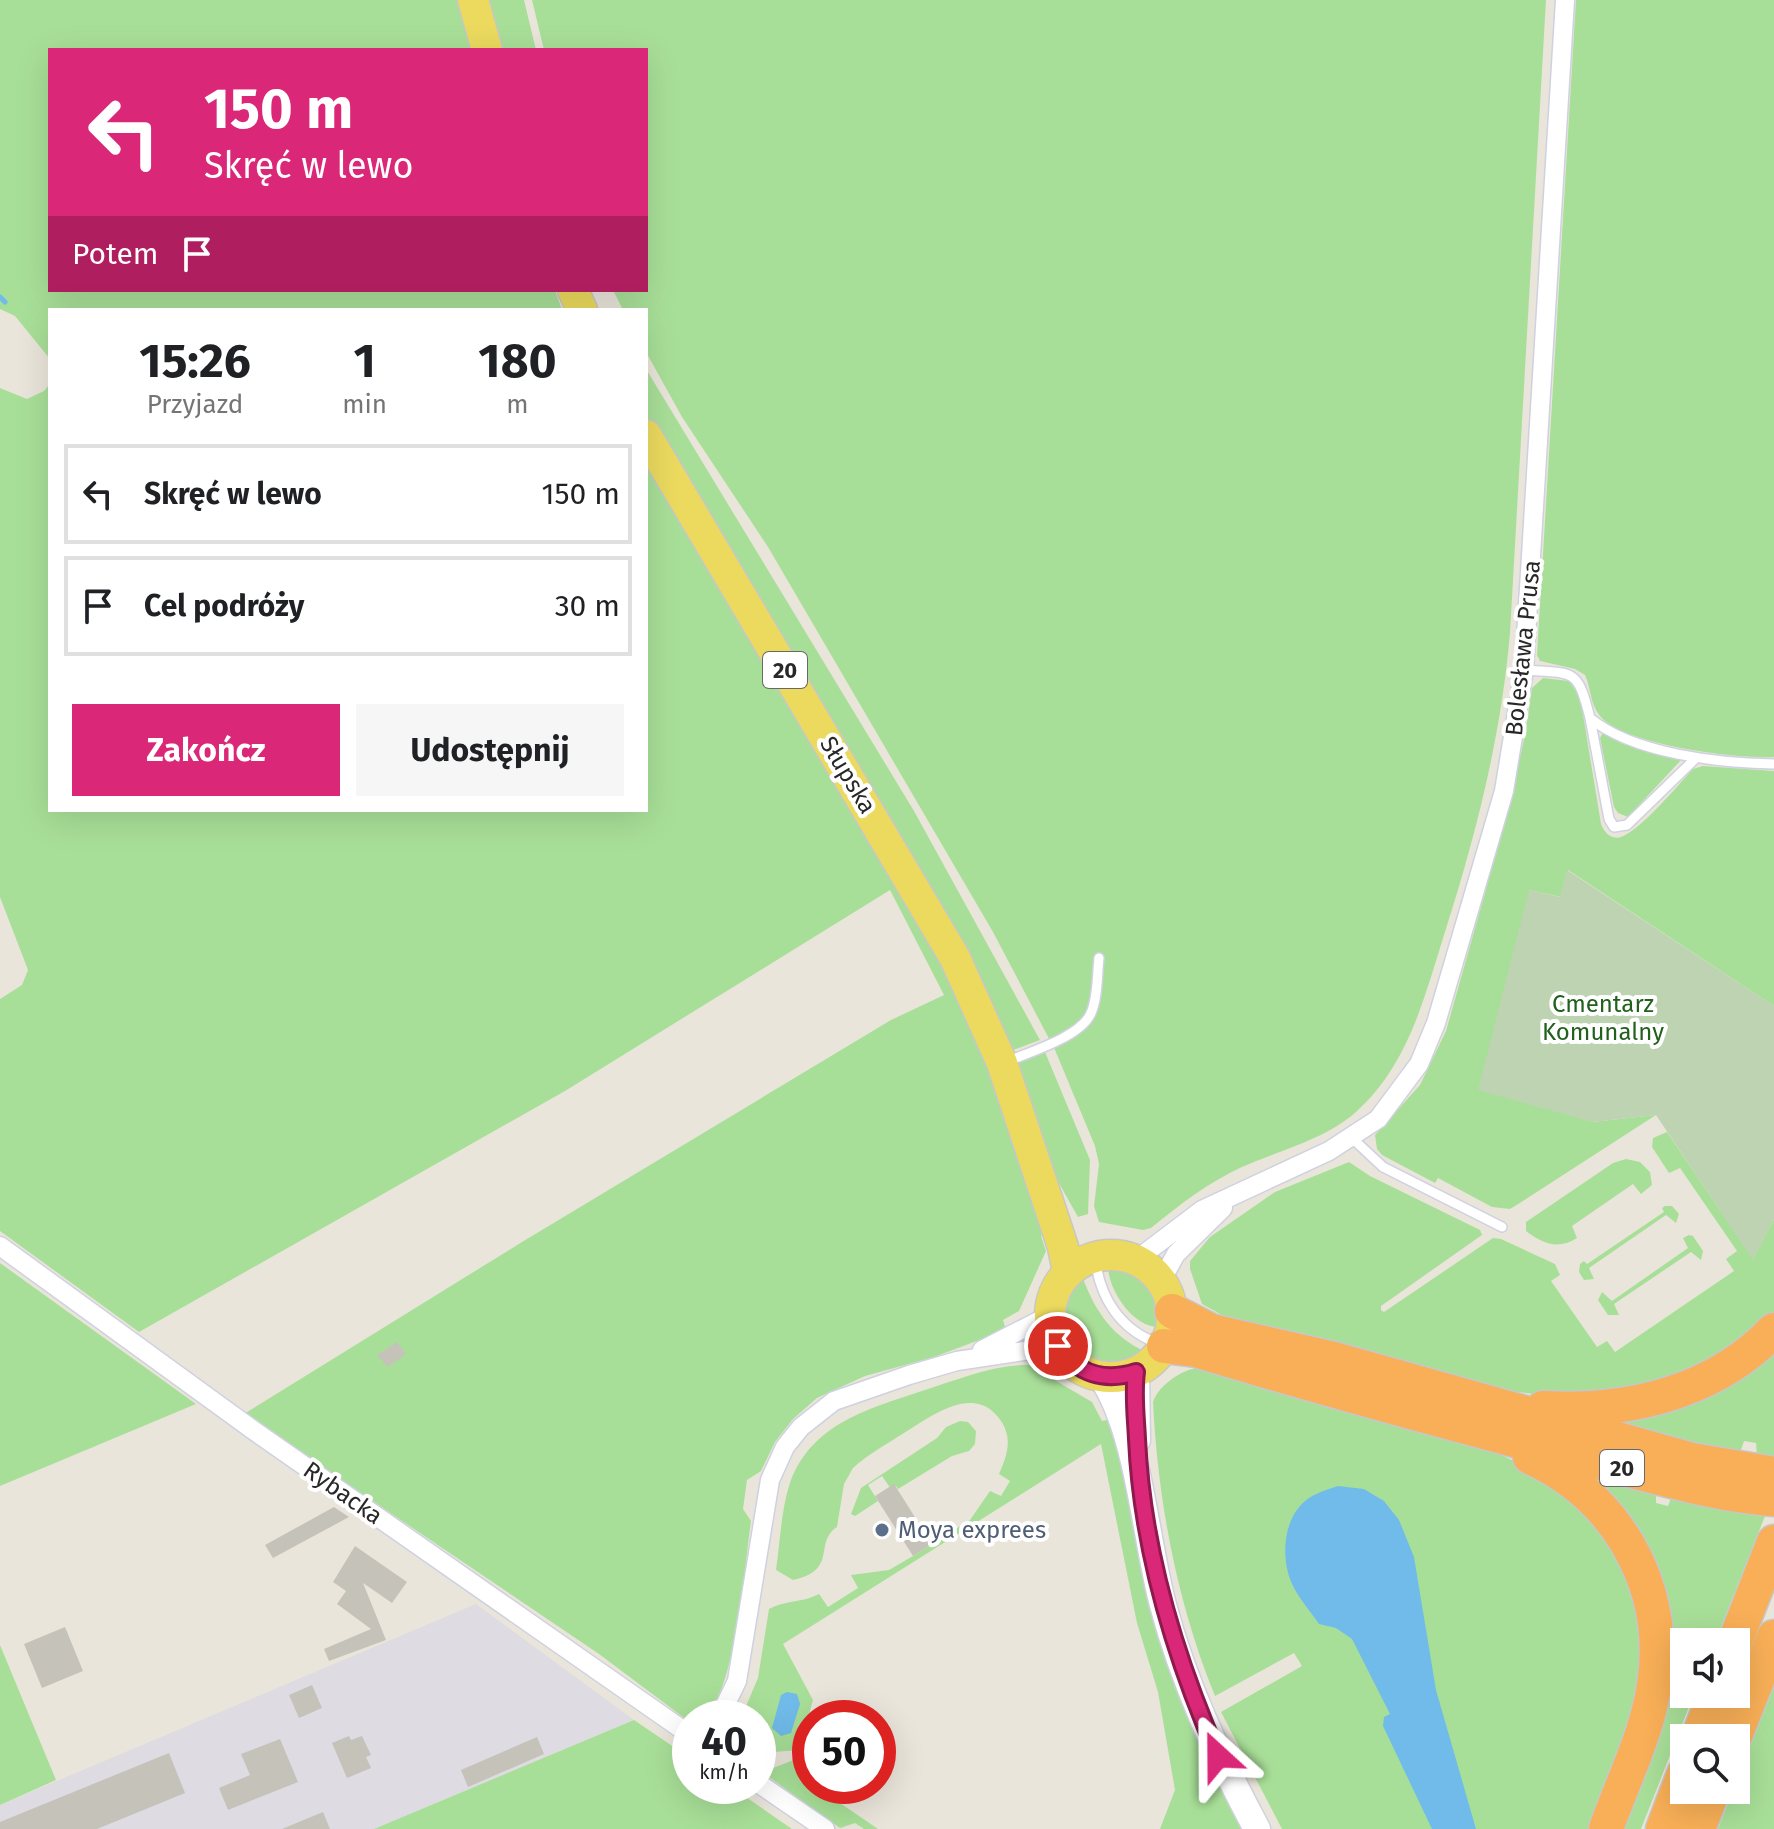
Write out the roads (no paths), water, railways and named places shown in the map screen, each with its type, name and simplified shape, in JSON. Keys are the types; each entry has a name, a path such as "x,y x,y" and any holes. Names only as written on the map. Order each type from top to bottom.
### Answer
{"highway":[{"path":"1167,1296 1211,1331 1334,1359 1692,1460 1774,1474"},
{"path":"1499,1405 1609,1408 1661,1397 1710,1377 1746,1354 1774,1330"},
{"name":"20","path":"1164,1346 1211,1354 1471,1431 1660,1479 1728,1494 1774,1499"},
{"path":"1471,1431 1557,1470 1588,1493 1626,1539 1642,1571 1652,1603 1657,1636 1655,1680 1646,1721 1606,1829"},
{"path":"1740,1628 1774,1542"},
{"path":"1740,1724 1774,1637"},
{"path":"1663,1829 1673,1804"},
{"path":"1698,1829 1708,1804"}],"main road":[{"path":"473,0 486,48"},
{"name":"Słupska","path":"648,438 925,905 969,987 1002,1063 1063,1247 1068,1272"},
{"name":"Słupska","path":"1024,1127 1057,1195 1095,1257"},
{"path":"1122,1256 1136,1260 1167,1296 1164,1346 1152,1361 1125,1376 1101,1376 1075,1366 1058,1346 1050,1315 1054,1292 1068,1272 1095,1257 1122,1256"},
{"path":"1136,1372 1139,1484"},
{"path":"1101,1376 1118,1411 1139,1484 1154,1569 1178,1657 1218,1756 1257,1829"}],"street":[{"name":"Bolesława Prusa","path":"1136,1260 1193,1216 1353,1139 1393,1102 1407,1084 1429,1044 1494,830 1515,732 1524,670 1565,0"},
{"name":"Bolesława Prusa","path":"1167,1296 1176,1254 1246,1188"},
{"name":"Rybacka","path":"0,1246 253,1430 672,1722"},
{"path":"728,1700 737,1681 768,1491 785,1447 809,1419 834,1401 957,1361 1016,1335 1050,1315"},
{"path":"957,1361 1058,1346"},
{"path":"776,1795 825,1829"}],"lane":[{"path":"1524,670 1563,674 1576,678 1582,685 1609,819 1614,827 1627,825 1696,758"},
{"path":"1590,718 1615,735 1696,758 1774,764"},
{"path":"1002,1063 1070,1034 1085,1024 1095,998 1099,958"},
{"path":"1353,1139 1383,1167 1502,1227"},
{"path":"1095,1257 1101,1290 1110,1306 1133,1331 1164,1346"},
{"path":"1211,1354 1261,1357"},
{"path":"1276,1357 1334,1359"}],"water":[{"path":"1338,1486 1364,1489 1384,1501 1399,1520 1414,1557 1436,1690 1476,1829 1432,1829 1383,1726 1384,1717 1390,1714 1352,1639 1336,1628 1319,1624 1290,1578 1285,1546 1294,1514 1308,1499"},
{"path":"787,1692 797,1694 799,1700 792,1700 791,1733 781,1736 776,1732 776,1713 781,1695"}],"waterway":[{"path":"0,297 5,302"}],"place":[{"name":"Moya exprees","path":"882,1530"}],"park label":[{"name":"Cmentarz Komunalny","path":"1603,1018"}]}
